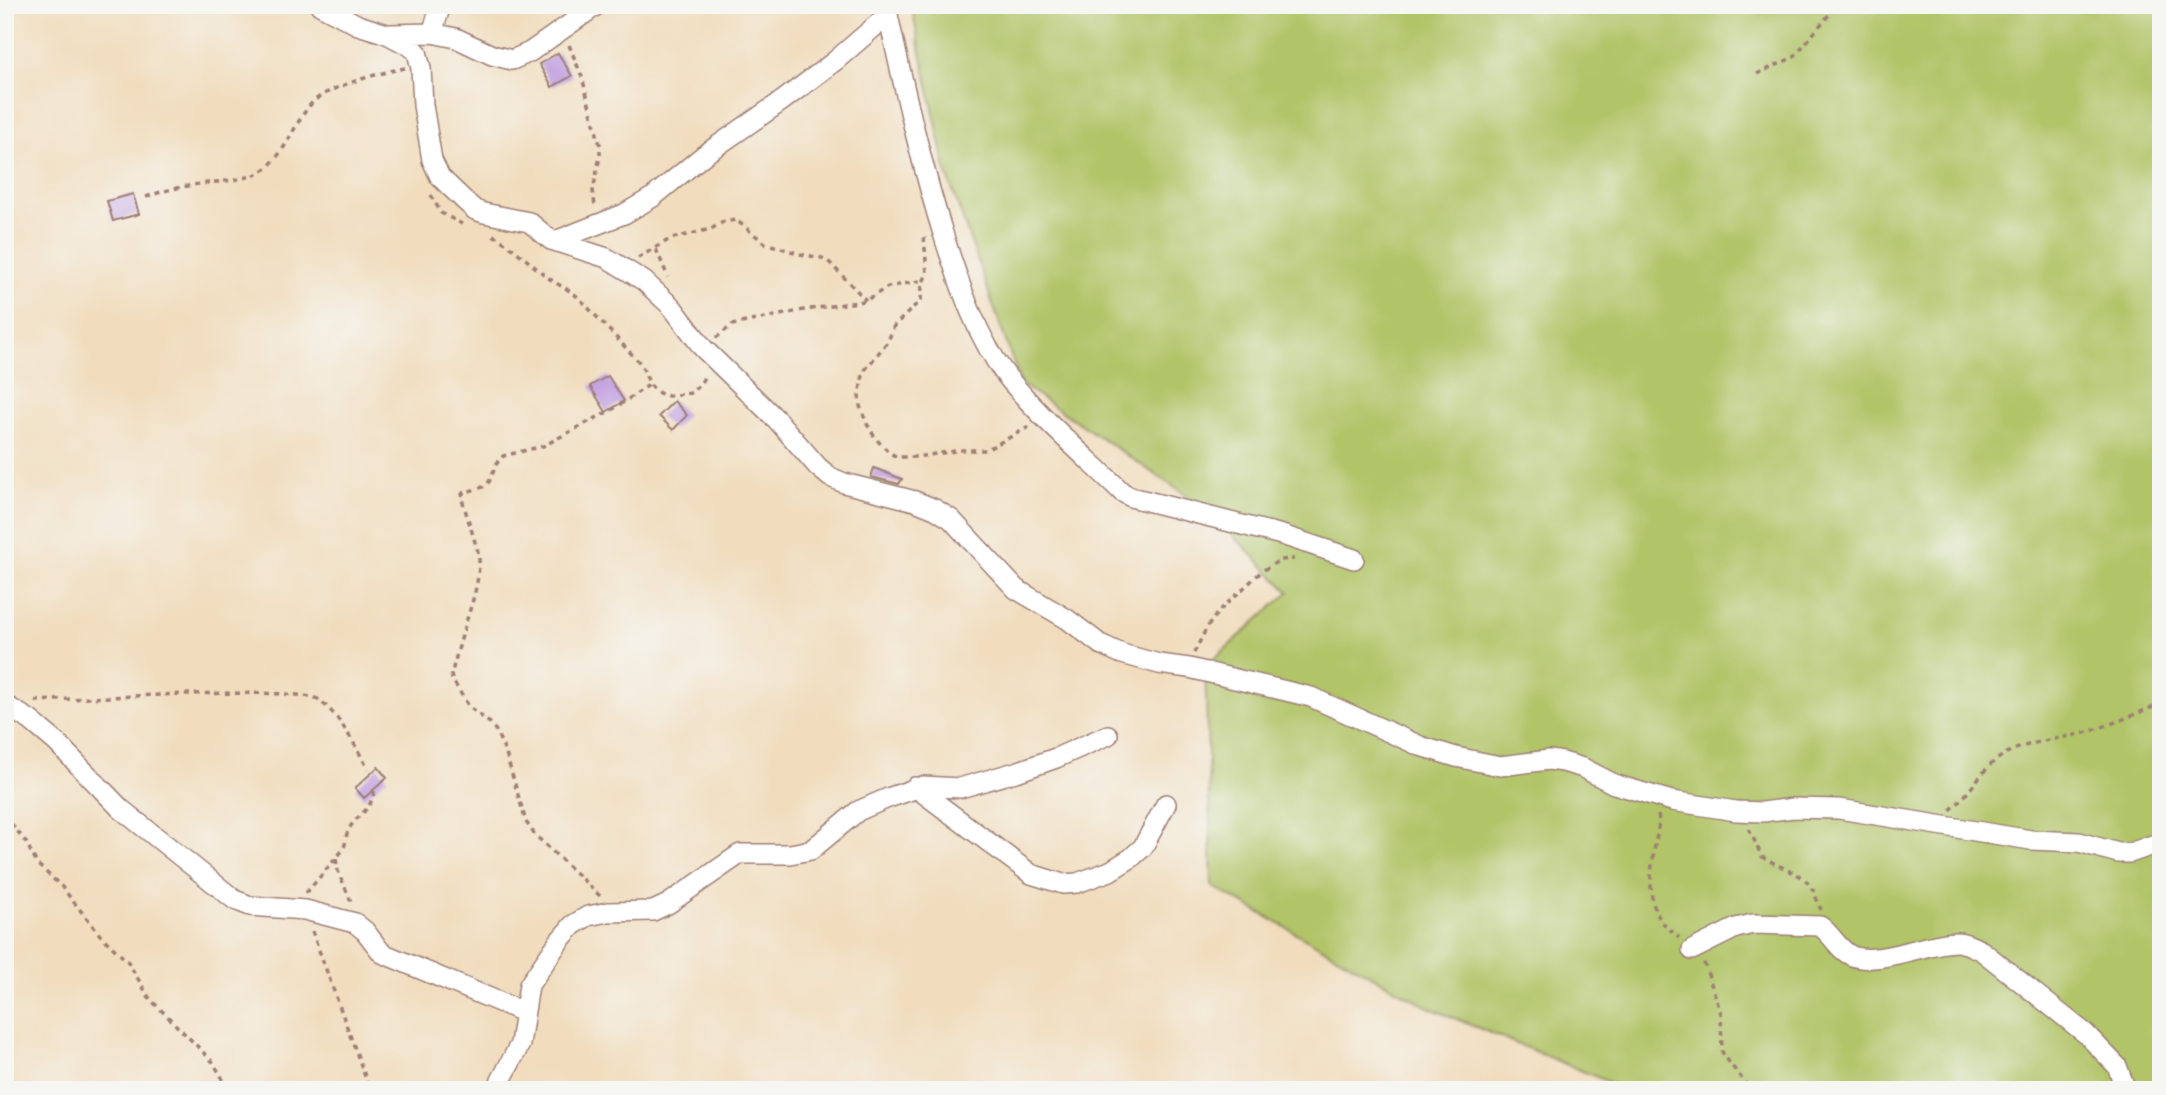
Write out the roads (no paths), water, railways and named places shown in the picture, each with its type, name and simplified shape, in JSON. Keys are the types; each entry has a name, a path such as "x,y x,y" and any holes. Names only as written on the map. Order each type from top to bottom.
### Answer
{"street":[{"path":"320,5 358,25 387,34 417,52 421,65 423,105 432,160 440,177 475,210 529,222 551,240 607,258 620,266 656,291 672,307 707,352 830,477 844,484 915,501 935,509 951,519 1016,589 1067,619 1100,644 1134,657 1311,697 1420,746 1456,757 1500,766 1556,761 1583,768 1614,784 1672,801 1763,812 1793,808 1839,809 2031,840 2079,842 2118,853 2130,853 2161,842"},
{"path":"432,33 441,5"},
{"path":"387,34 432,33 456,38 492,55 512,60 530,52 597,5"},
{"path":"555,241 624,214 653,197 704,155 835,61 886,10"},
{"path":"886,10 930,191 959,283 971,313 1005,373 1122,492 1131,497 1282,535 1354,559"},
{"path":"5,705 30,720 56,742 121,810 235,900 250,906 300,909 355,923 382,953 523,1012"},
{"path":"496,1090 524,1031 523,1012 528,985 573,925 588,916 653,911 740,854 790,854 811,850 858,811 915,787 929,785 960,788 1056,758 1108,735"},
{"path":"915,787 1031,874 1063,884 1077,883 1099,875 1131,859 1143,847 1166,804"},
{"path":"1692,950 1735,928 1753,924 1816,925 1825,929 1843,950 1856,957 1905,953 1955,942 1965,943 1982,951 2086,1034 2117,1066 2126,1090"}]}
